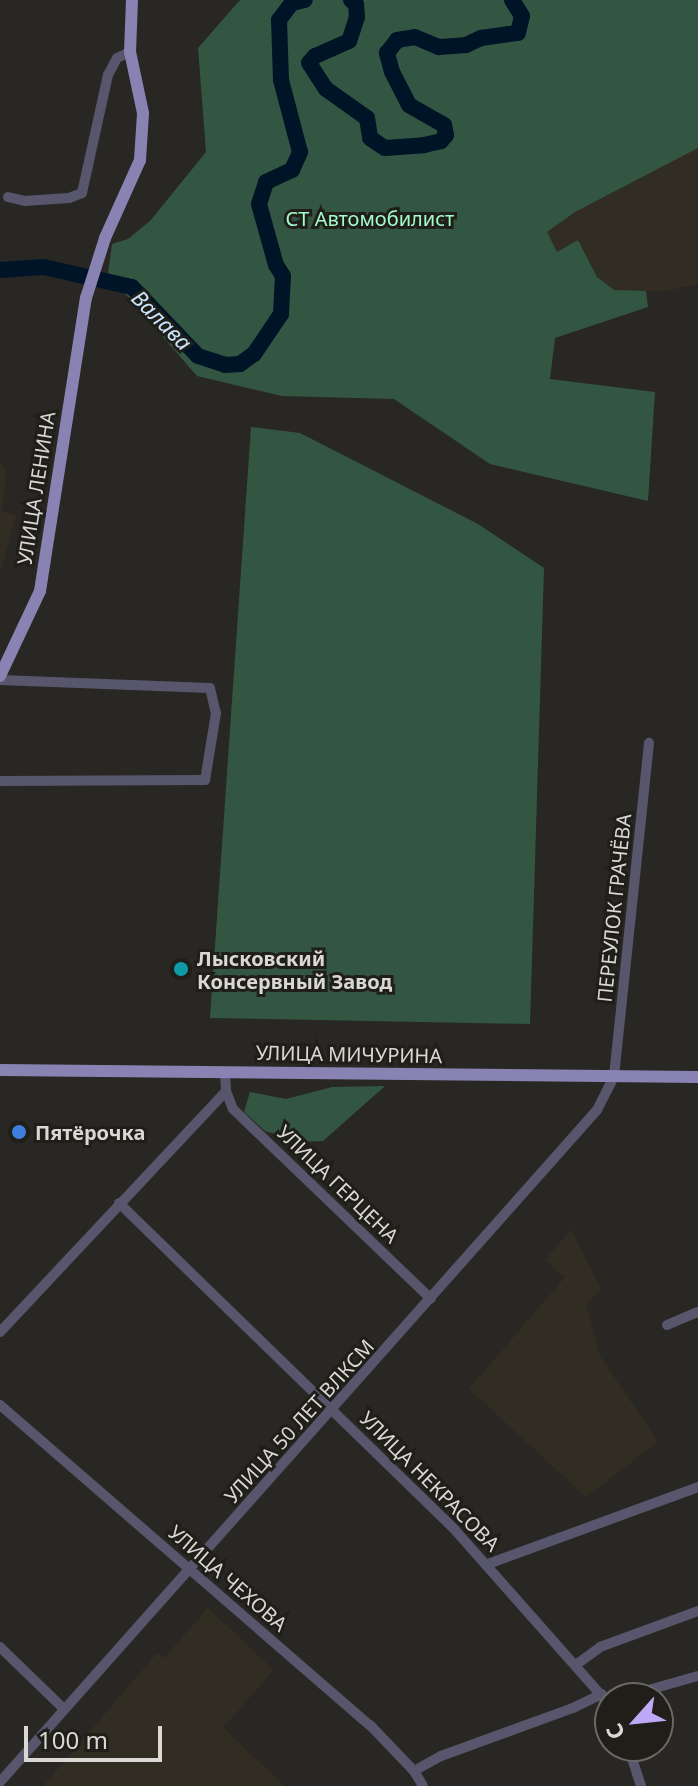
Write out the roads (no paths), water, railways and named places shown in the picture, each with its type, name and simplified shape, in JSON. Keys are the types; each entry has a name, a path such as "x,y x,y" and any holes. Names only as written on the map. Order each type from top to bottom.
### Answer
{"main road":[{"name":"УЛИЦА ЛЕНИНА","path":"0,678 40,591 86,298 105,238 140,160 143,113 130,52 132,0"},
{"name":"УЛИЦА МИЧУРИНА","path":"0,1070 698,1077"}],"street":[{"path":"8,197 25,201 69,198 82,193 108,75 117,58 130,52"},
{"path":"0,678 210,688 216,713 205,780 0,781"},
{"name":"ПЕРЕУЛОК ГРАЧЁВА","path":"614,1076 649,743"},
{"path":"0,1332 226,1091 225,1073"},
{"name":"УЛИЦА 50 ЛЕТ ВЛКСМ","path":"0,1782 597,1110 614,1076"},
{"name":"УЛИЦА ГЕРЦЕНА","path":"226,1091 233,1109 431,1299"},
{"name":"УЛИЦА НЕКРАСОВА","path":"119,1203 488,1564 594,1684"},
{"path":"667,1325 698,1312"},
{"name":"УЛИЦА ЧЕХОВА","path":"0,1405 370,1725 414,1771 423,1786"},
{"path":"488,1564 698,1487"},
{"path":"577,1664 600,1647 698,1611"},
{"path":"0,1647 63,1708"},
{"path":"674,1683 698,1676"},
{"path":"414,1771 441,1756 573,1708 594,1704"},
{"path":"633,1762 641,1786"}],"waterway":[{"name":"Валава","path":"0,270 44,267 132,287 198,356 225,365 240,364 254,354 281,314 283,276 276,265 259,204 266,182 292,170 300,152 281,80 279,20 292,3 305,0"},
{"name":"Валава","path":"351,0 356,4 357,17 349,41 315,56 309,63 326,89 367,118 370,138 385,148 424,145 441,141 446,135 444,125 409,105 392,72 387,53 397,40 415,37 439,47 466,45 481,38 518,33 522,16 512,0"}],"place":[{"name":"Лысковский Консервный Завод","path":"181,969"},
{"name":"Пятёрочка","path":"19,1132"}],"park label":[{"name":"СТ Автомобилист","path":"370,218"}]}
